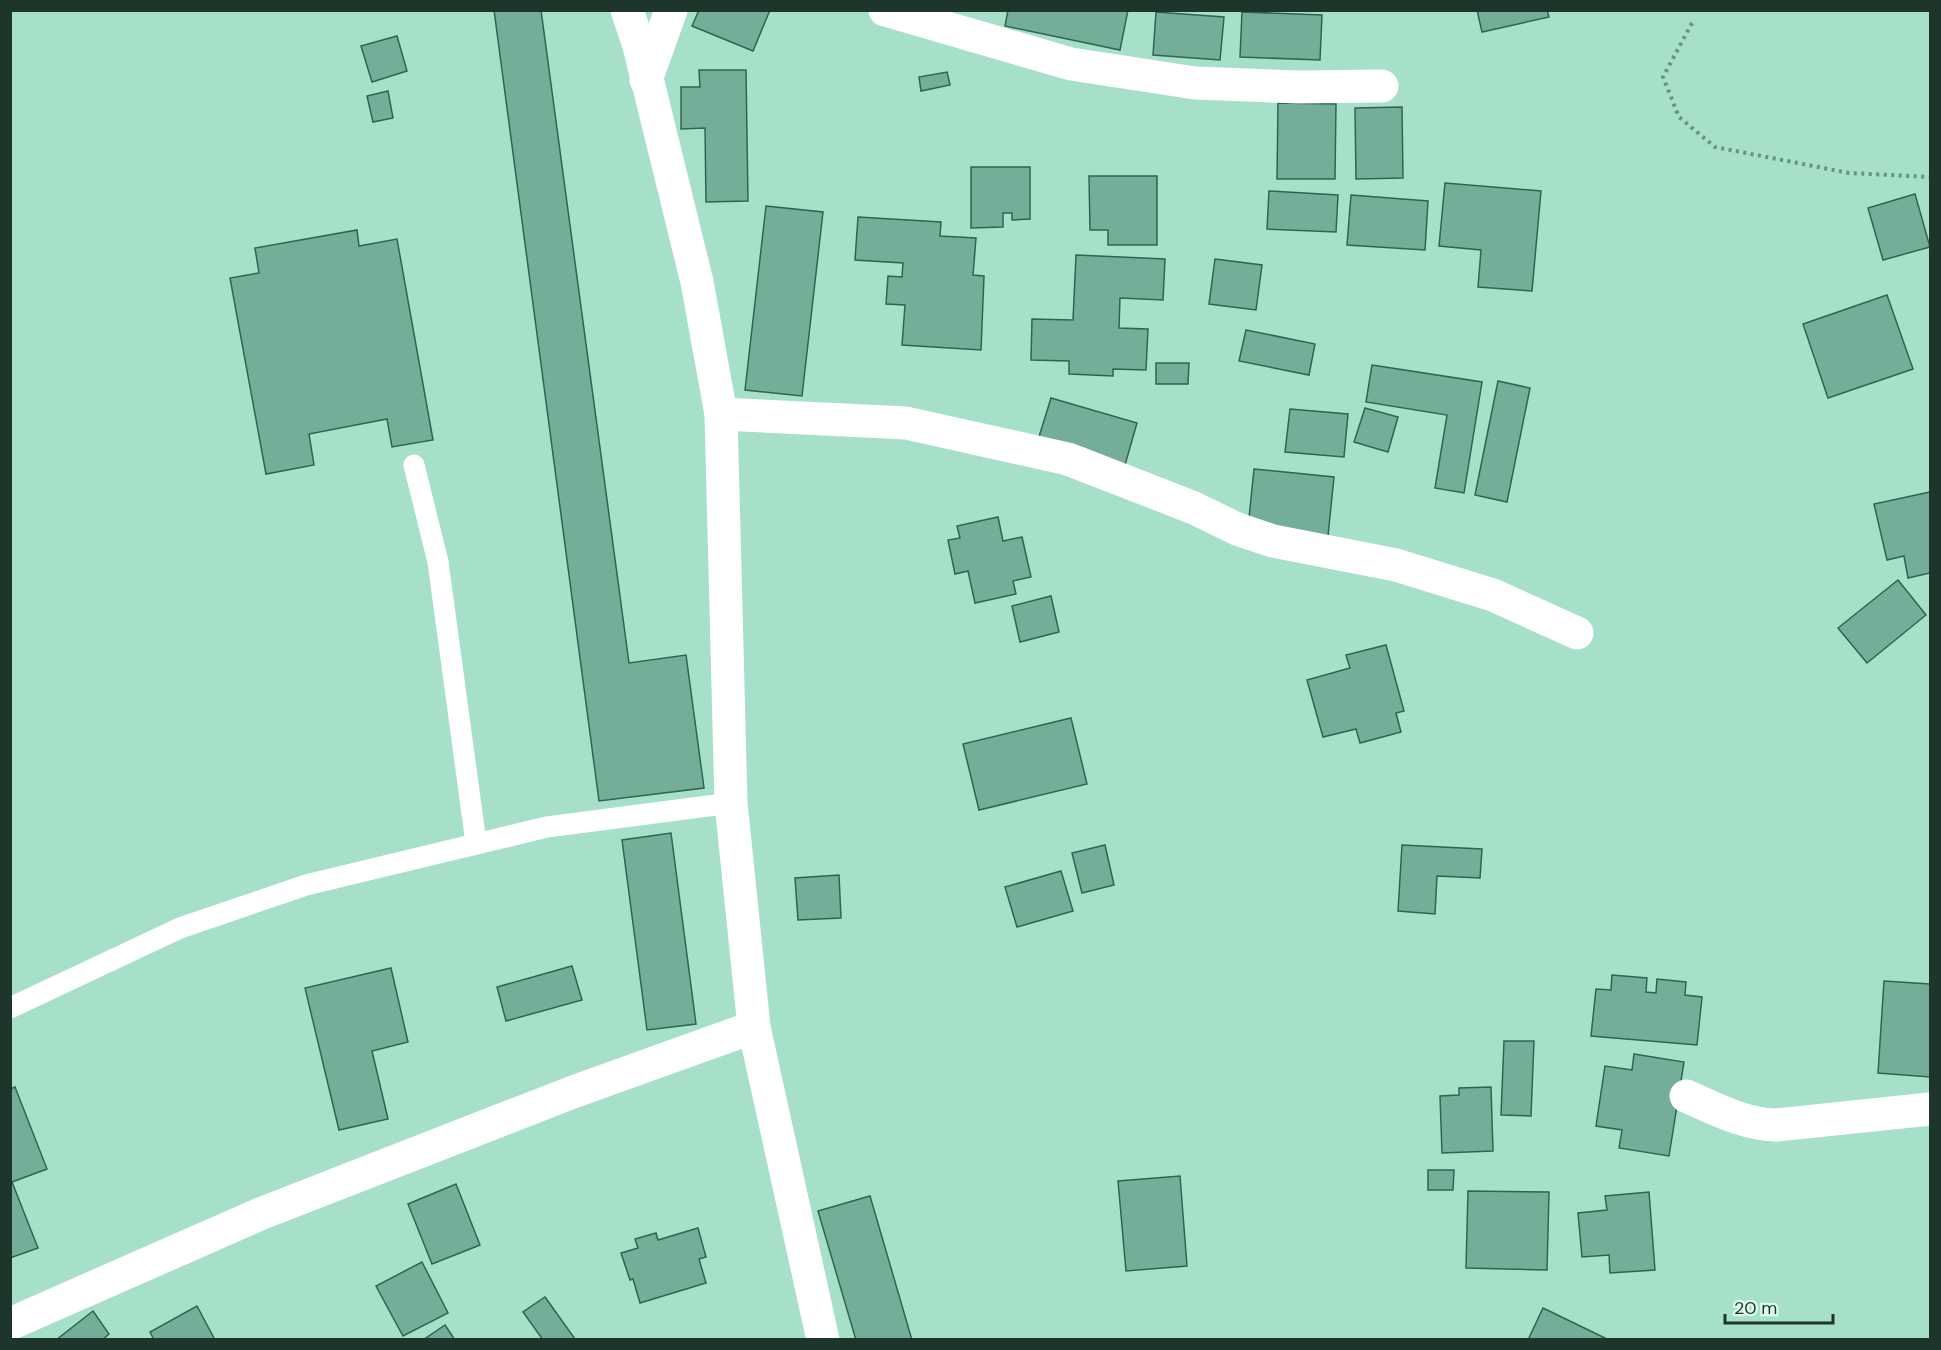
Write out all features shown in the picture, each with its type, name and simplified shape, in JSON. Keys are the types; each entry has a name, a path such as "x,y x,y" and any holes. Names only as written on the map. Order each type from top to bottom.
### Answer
{"street":[{"path":"627,10 639,46 697,282 722,414 731,803 754,1028 823,1340"},
{"path":"646,80 671,10"},
{"path":"885,10 1071,64 1184,81 1298,87 1382,86"},
{"path":"722,414 906,423 1068,459 1194,508 1237,529 1273,542 1396,565 1493,595 1577,633"},
{"path":"10,1324 260,1214 573,1092 754,1028"},
{"path":"1686,1096 1758,1125 1930,1109"}],"lane":[{"path":"414,465 438,562 476,843"},
{"path":"10,1008 180,928 306,885 547,827 731,803"}],"path":[{"path":"1692,23 1663,76 1679,117 1715,147 1762,158 1849,173 1930,177"}],"building":[{"path":"494,10 541,10 629,663 686,655 704,788 599,801"},
{"path":"699,10 770,10 753,51 692,26"},
{"path":"1008,10 1128,10 1120,50 1005,26"},
{"path":"1477,10 1547,10 1549,17 1482,32"},
{"path":"1156,12 1224,17 1220,60 1153,55"},
{"path":"1242,12 1322,15 1320,60 1240,57"},
{"path":"397,36 407,71 372,82 361,46"},
{"path":"699,70 746,70 748,201 706,202 705,128 681,129 681,87 700,87"},
{"path":"947,72 950,85 921,91 919,77"},
{"path":"388,91 393,118 373,122 367,96"},
{"path":"1278,103 1336,104 1335,179 1277,179"},
{"path":"1402,107 1403,178 1356,179 1355,108"},
{"path":"971,167 1030,167 1030,219 1012,220 1012,213 1003,213 1003,227 971,228"},
{"path":"1089,176 1157,176 1157,245 1108,245 1108,230 1090,230"},
{"path":"1445,183 1541,191 1532,291 1478,287 1481,250 1439,246"},
{"path":"1269,191 1338,195 1336,232 1267,229"},
{"path":"1915,194 1930,247 1883,260 1868,208"},
{"path":"1351,195 1428,201 1425,250 1347,245"},
{"path":"766,206 823,212 802,396 745,390"},
{"path":"858,217 941,222 940,236 976,238 973,275 984,276 981,350 902,345 905,305 886,304 888,276 902,277 903,263 855,260"},
{"path":"357,230 359,246 397,239 433,440 392,447 387,419 309,434 314,465 266,474 230,278 259,273 255,248"},
{"path":"1076,255 1165,259 1163,300 1120,298 1119,328 1148,329 1146,370 1113,369 1113,376 1069,374 1069,361 1031,360 1032,319 1073,320"},
{"path":"1215,259 1262,265 1256,310 1209,304"},
{"path":"1887,295 1913,369 1828,398 1803,324"},
{"path":"1246,330 1315,344 1309,375 1239,361"},
{"path":"1156,363 1189,363 1188,384 1156,384"},
{"path":"1372,365 1482,382 1464,493 1435,488 1447,415 1366,402"},
{"path":"1498,381 1530,388 1507,502 1475,495"},
{"path":"1051,398 1137,423 1125,465 1038,440"},
{"path":"1365,408 1398,417 1388,452 1354,442"},
{"path":"1290,409 1348,414 1344,457 1285,452"},
{"path":"1254,469 1334,477 1328,536 1248,528"},
{"path":"1930,492 1930,573 1908,578 1904,556 1887,560 1874,504"},
{"path":"998,517 1003,541 1022,537 1031,577 1013,581 1016,594 975,603 968,571 955,574 948,540 960,538 957,526"},
{"path":"1898,580 1926,615 1867,663 1838,628"},
{"path":"1051,596 1059,632 1020,642 1012,606"},
{"path":"1386,645 1404,711 1396,713 1401,732 1360,743 1356,729 1323,737 1307,680 1350,668 1346,655"},
{"path":"1071,718 1087,784 979,810 963,744"},
{"path":"671,833 696,1024 647,1030 622,840"},
{"path":"1105,845 1114,885 1082,893 1072,853"},
{"path":"1402,845 1482,849 1480,878 1437,876 1435,914 1398,911"},
{"path":"1061,871 1073,911 1017,927 1005,887"},
{"path":"839,875 841,918 798,920 795,878"},
{"path":"572,966 582,1000 506,1021 497,987"},
{"path":"391,968 408,1042 372,1051 388,1119 339,1130 305,988"},
{"path":"1612,975 1647,978 1646,992 1656,993 1657,979 1686,982 1685,995 1702,997 1697,1045 1591,1036 1596,989 1611,990"},
{"path":"1884,981 1930,984 1930,1077 1878,1073"},
{"path":"1504,1041 1534,1041 1531,1116 1501,1115"},
{"path":"1634,1054 1684,1062 1669,1156 1619,1148 1622,1130 1596,1126 1605,1066 1632,1070"},
{"path":"15,1087 47,1169 12,1182 38,1248 10,1258 10,1089"},
{"path":"1491,1087 1493,1151 1442,1153 1440,1096 1459,1095 1459,1088"},
{"path":"1428,1170 1454,1170 1453,1190 1428,1190"},
{"path":"1180,1176 1187,1266 1126,1271 1118,1181"},
{"path":"456,1184 480,1245 432,1264 408,1204"},
{"path":"1468,1191 1549,1192 1547,1270 1466,1268"},
{"path":"1649,1192 1655,1270 1610,1273 1609,1255 1582,1257 1578,1213 1607,1210 1605,1196"},
{"path":"870,1196 912,1340 856,1340 818,1211"},
{"path":"698,1228 706,1257 699,1259 706,1283 640,1303 633,1279 630,1280 621,1253 638,1248 635,1239 656,1233 658,1240"},
{"path":"422,1262 448,1313 403,1336 376,1286"},
{"path":"545,1297 575,1340 543,1340 523,1312"},
{"path":"197,1306 215,1340 154,1340 150,1332"},
{"path":"1543,1308 1609,1340 1528,1340"},
{"path":"93,1311 109,1334 102,1340 56,1340"},
{"path":"445,1325 455,1340 423,1340"}]}
